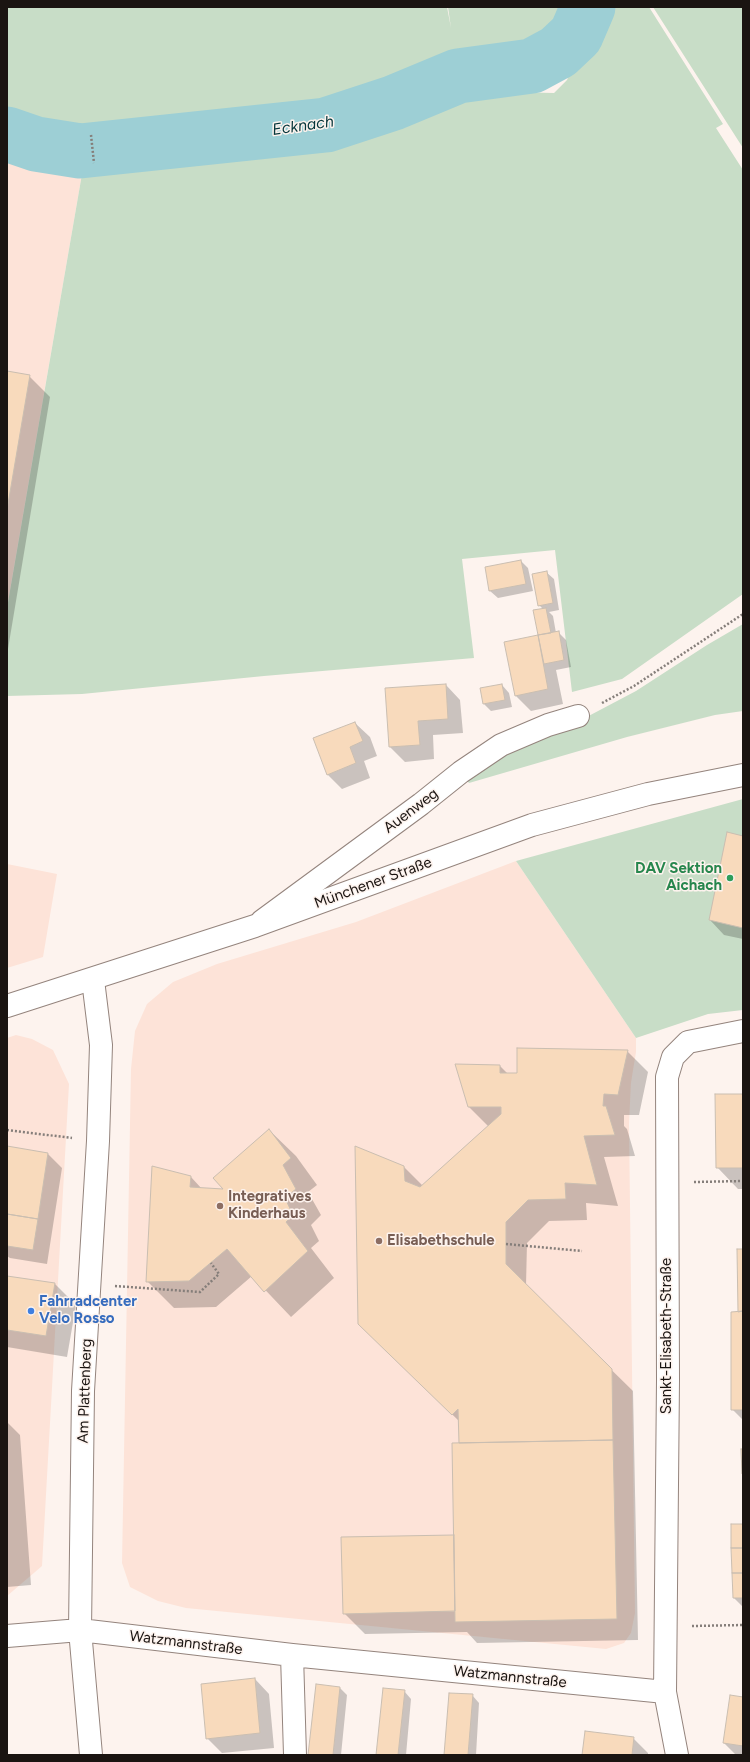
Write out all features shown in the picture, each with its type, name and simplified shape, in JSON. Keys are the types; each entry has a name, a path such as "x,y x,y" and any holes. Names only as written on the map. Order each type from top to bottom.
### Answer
{"street":[{"name":"Auenweg","path":"255,926 421,804 461,772 500,745 548,725 578,716"},
{"name":"Münchener Straße","path":"7,1006 93,980 255,926 532,825 648,794 743,775"},
{"name":"Am Plattenberg","path":"91,1755 80,1630 83,1391 98,1142 101,1045 93,980"},
{"name":"Sankt-Elisabeth-Straße","path":"665,1692 668,1380 667,1077 673,1057 688,1042 743,1031"},
{"name":"Watzmannstraße","path":"7,1636 80,1630 292,1655 665,1692"},
{"path":"292,1655 295,1755"},
{"path":"665,1692 677,1755"}],"path":[{"path":"91,135 94,163"},
{"path":"578,716 634,686 743,614"},
{"path":"7,1130 98,1142"},
{"path":"667,1183 743,1181"},
{"path":"506,1244 582,1251"},
{"path":"115,1286 200,1292 219,1274 211,1263"},
{"path":"666,1626 743,1626"}],"shaded area":[{"path":"7,152 82,174 7,607"},
{"name":"Elisabethschule","path":"516,861 636,1038 636,1052 631,1083 629,1124 635,1613 631,1633 624,1643 606,1649 186,1608 158,1601 130,1587 122,1563 131,1069 135,1031 147,1004 173,982 217,964 356,922"},
{"path":"7,864 57,874 43,957 7,968"},
{"path":"16,1035 32,1039 53,1050 69,1084 42,1566 7,1596 7,1038"}],"green space":[{"path":"7,7 447,7 451,28 448,7 576,7 567,28 533,50 459,61 456,53 384,91 308,112 241,122 80,140 33,131 7,121"},
{"path":"600,7 649,7 723,124 716,128 743,170 743,594 622,679 572,692 555,550 462,559 474,658 264,676 82,694 7,696 7,608 82,174 250,149 332,140 402,117 464,91 554,93 567,80 584,39"},
{"path":"653,7 743,7 743,148"},
{"path":"743,624 743,711 715,715 627,737 469,783 466,779 508,752 581,720 636,691 707,645"},
{"path":"743,799 743,1010 708,1014 636,1038 516,861"}],"building":[{"path":"7,371 30,375 7,510"},
{"path":"521,560 526,584 489,591 485,567"},
{"path":"547,571 553,603 538,606 532,574"},
{"path":"546,608 551,633 538,635 533,610"},
{"path":"559,631 564,660 544,664 538,635"},
{"path":"538,635 548,689 515,696 504,642"},
{"path":"446,684 448,719 418,721 420,745 389,747 385,688"},
{"path":"502,684 505,700 483,704 480,688"},
{"path":"355,722 363,741 350,747 356,763 327,775 313,738"},
{"name":"DAV Sektion Aichach","path":"727,832 743,836 743,928 709,920"},
{"path":"517,1048 628,1050 618,1095 604,1094 603,1106 606,1106 615,1135 584,1136 597,1185 565,1183 566,1199 528,1200 506,1222 506,1264 612,1369 613,1440 459,1443 458,1409 452,1415 358,1324 355,1146 404,1166 405,1181 420,1187 501,1114 501,1107 468,1107 455,1064 500,1065 500,1073 517,1073"},
{"path":"715,1094 743,1094 743,1168 716,1168"},
{"name":"Integratives Kinderhaus","path":"269,1129 291,1158 283,1165 296,1189 285,1198 293,1215 286,1222 308,1251 264,1292 227,1249 189,1281 146,1282 152,1166 191,1176 190,1187 223,1189 213,1178"},
{"path":"7,1146 48,1153 38,1219 7,1214"},
{"path":"7,1214 38,1219 33,1250 7,1246"},
{"path":"737,1249 743,1249 743,1311 738,1312"},
{"path":"7,1276 55,1283 46,1336 7,1330"},
{"path":"743,1311 743,1410 731,1410 731,1312"},
{"path":"613,1440 617,1619 455,1622 452,1443"},
{"path":"741,1449 743,1449 743,1474 742,1474"},
{"path":"731,1524 743,1524 743,1548 731,1548"},
{"path":"454,1535 455,1611 343,1614 341,1537"},
{"path":"731,1548 743,1548 743,1573 732,1573"},
{"path":"732,1573 743,1573 743,1598 733,1598"},
{"path":"255,1678 260,1733 206,1739 201,1684"},
{"path":"316,1684 340,1687 333,1755 308,1755"},
{"path":"383,1688 405,1690 398,1755 376,1755"},
{"path":"449,1693 473,1694 468,1755 444,1755"},
{"path":"730,1695 743,1697 743,1746 723,1743"},
{"path":"585,1731 634,1737 632,1755 582,1755"}],"waterway":[{"name":"Ecknach","path":"7,134 36,144 80,151 326,125 393,103 458,76 532,66 558,52 576,35 588,7"}],"place":[{"name":"DAV Sektion Aichach","path":"730,878"},
{"name":"Integratives Kinderhaus","path":"220,1206"},
{"name":"Elisabethschule","path":"379,1241"},
{"name":"Fahrradcenter Velo Rosso","path":"31,1311"}]}
